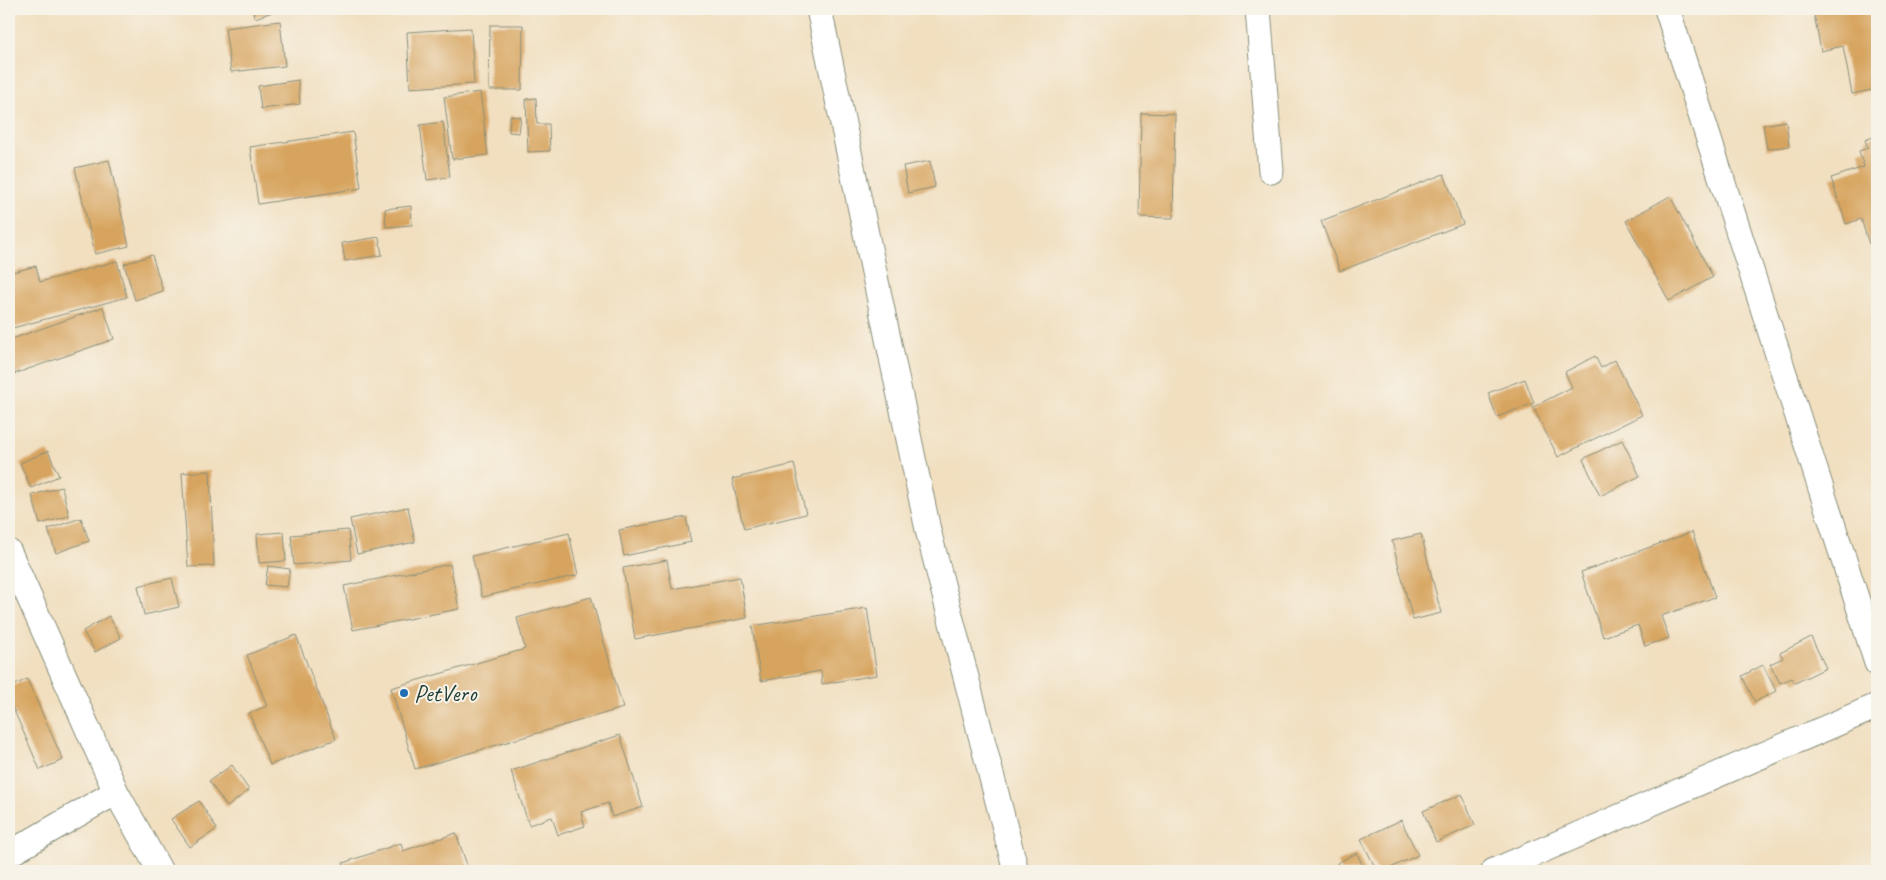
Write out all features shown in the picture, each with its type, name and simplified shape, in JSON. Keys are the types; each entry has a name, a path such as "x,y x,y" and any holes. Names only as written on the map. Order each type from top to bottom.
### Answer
{"street":[{"path":"818,9 928,530 1016,871"},
{"path":"1258,9 1271,171"},
{"path":"1667,9 1877,662"},
{"path":"9,552 116,792 160,871"},
{"path":"1494,871 1877,706"},
{"path":"9,854 116,792"}],"building":[{"path":"252,9 278,9 278,10 255,18"},
{"path":"1813,9 1877,9 1877,89 1852,94 1843,46 1821,51"},
{"path":"280,21 285,66 231,72 225,28"},
{"path":"490,25 523,25 522,90 489,90"},
{"path":"471,28 474,84 410,88 407,32"},
{"path":"298,80 300,104 261,109 258,86"},
{"path":"480,92 488,155 452,159 444,97"},
{"path":"536,98 537,124 549,124 550,151 528,152 526,99"},
{"path":"1141,113 1175,114 1173,218 1139,217"},
{"path":"510,116 521,117 519,133 509,132"},
{"path":"1786,121 1789,146 1767,149 1763,125"},
{"path":"443,122 450,177 427,180 420,125"},
{"path":"1877,127 1877,241 1869,244 1861,219 1846,224 1831,178 1864,167 1859,151 1868,148 1865,140 1876,136 1874,128"},
{"path":"353,132 361,188 258,204 250,147"},
{"path":"109,160 129,246 95,254 75,168"},
{"path":"930,161 935,187 908,193 903,166"},
{"path":"1444,174 1463,224 1340,271 1321,221"},
{"path":"1670,196 1713,277 1669,301 1626,221"},
{"path":"411,206 412,225 386,227 385,209"},
{"path":"379,237 382,255 345,261 342,243"},
{"path":"152,255 163,291 135,300 124,264"},
{"path":"117,261 127,297 9,329 9,273 36,266 40,282"},
{"path":"103,307 114,339 11,375 9,368 9,340"},
{"path":"1595,356 1601,368 1615,360 1642,415 1558,457 1533,407 1572,387 1565,372"},
{"path":"1525,379 1534,403 1497,417 1488,393"},
{"path":"1622,440 1640,476 1600,496 1583,459"},
{"path":"48,451 59,476 31,488 20,463"},
{"path":"794,464 806,514 744,529 732,479"},
{"path":"210,471 214,566 188,567 182,473"},
{"path":"62,487 69,516 40,524 32,495"},
{"path":"408,507 415,542 357,554 350,519"},
{"path":"686,517 691,542 624,556 619,530"},
{"path":"81,518 89,541 56,553 48,529"},
{"path":"348,530 351,560 294,565 291,535"},
{"path":"284,532 286,561 259,563 257,534"},
{"path":"1692,532 1715,597 1661,616 1669,638 1645,646 1638,625 1603,637 1581,572"},
{"path":"569,533 578,575 482,597 472,556"},
{"path":"1421,534 1441,613 1413,620 1392,541"},
{"path":"667,560 672,589 740,577 747,618 635,639 623,568"},
{"path":"450,564 459,609 353,630 344,586"},
{"path":"268,566 290,569 287,587 265,585"},
{"path":"172,578 179,607 144,615 138,586"},
{"path":"591,597 623,708 415,769 391,688 525,649 517,618"},
{"path":"867,608 877,675 822,684 821,671 761,681 752,626"},
{"path":"109,616 121,638 95,652 83,631"},
{"path":"296,635 336,739 270,765 249,713 267,706 247,655"},
{"path":"1811,637 1826,668 1795,683 1792,678 1780,683 1770,664 1783,658 1780,653"},
{"path":"1763,665 1776,691 1755,702 1742,676"},
{"path":"27,679 63,760 40,770 9,699 9,688"},
{"path":"620,735 643,807 612,817 608,803 581,812 585,826 558,835 552,817 529,825 511,771"},
{"path":"232,765 249,790 227,807 209,781"},
{"path":"1462,794 1475,825 1436,842 1423,811"},
{"path":"199,801 217,829 190,847 171,819"},
{"path":"1401,820 1418,855 1384,871 1377,871 1361,839"},
{"path":"456,833 469,871 346,871 343,863 401,843 403,851"},
{"path":"1357,853 1365,871 1341,871 1337,863"}],"place":[{"name":"PetVero","path":"404,693"}]}
